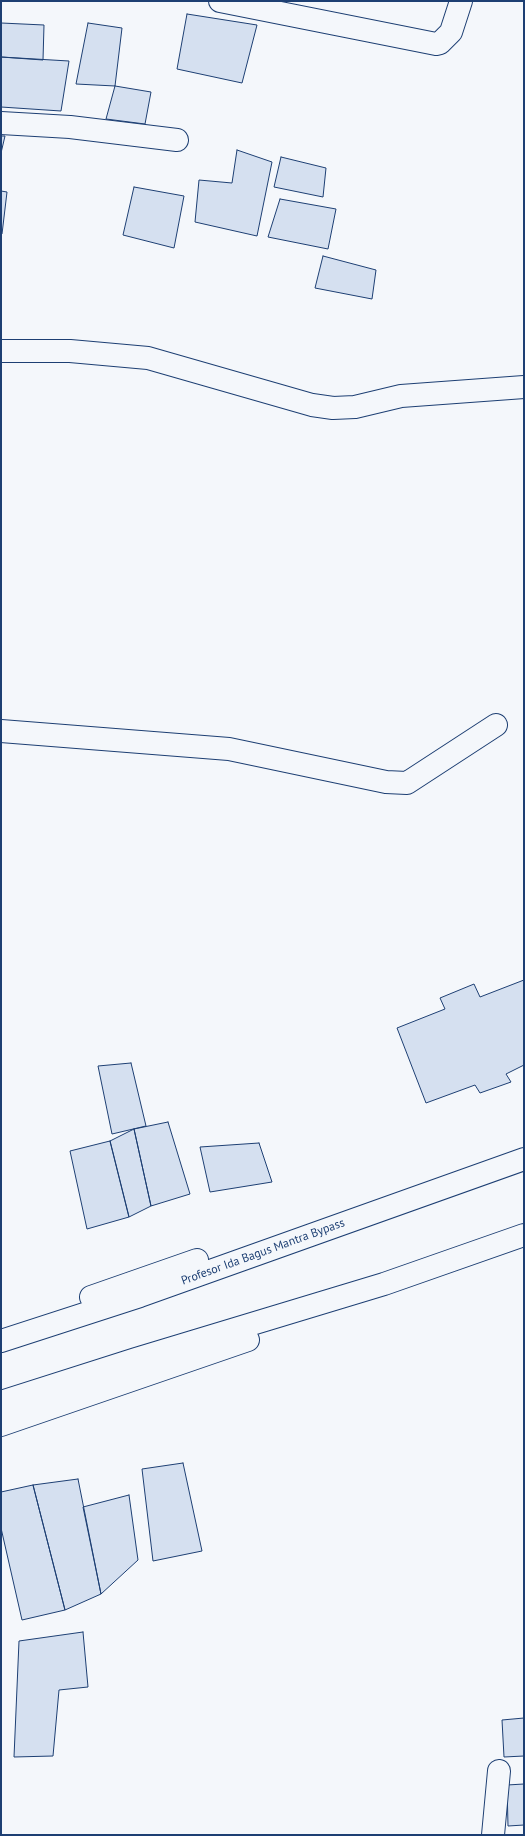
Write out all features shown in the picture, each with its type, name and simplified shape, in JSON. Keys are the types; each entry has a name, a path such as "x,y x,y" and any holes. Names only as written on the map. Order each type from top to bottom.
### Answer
{"main road":[{"path":"220,1 436,44 440,43 451,32 461,1"},
{"path":"1,123 70,127 177,140"},
{"path":"1,351 70,351 148,358 312,405 341,408 401,396 524,387"},
{"path":"1,731 229,748 386,782 407,783 496,725"},
{"name":"Profesor Ida Bagus Mantra Bypass","path":"1,1341 140,1296 524,1159"},
{"path":"1,1327 415,1188 487,1172"},
{"path":"1,1402 136,1359 384,1284 524,1235"},
{"path":"1,1425 322,1314 384,1284"},
{"path":"493,1835 499,1771"}],"building":[{"path":"187,14 257,25 242,83 177,69"},
{"path":"1,23 44,25 43,60 1,57"},
{"path":"88,23 122,28 115,86 76,84"},
{"path":"1,57 69,61 61,111 1,107"},
{"path":"115,86 151,92 145,124 106,119"},
{"path":"1,136 5,136 1,153"},
{"path":"237,150 272,162 257,236 195,222 199,180 232,183"},
{"path":"281,157 326,168 323,197 274,187"},
{"path":"134,187 184,196 174,248 123,235"},
{"path":"1,191 7,192 2,234 1,234"},
{"path":"280,199 336,209 328,249 268,237"},
{"path":"323,256 376,270 372,299 315,288"},
{"path":"524,980 524,1065 506,1074 511,1082 480,1093 475,1085 426,1103 397,1028 445,1009 440,998 474,984 480,997"},
{"path":"131,1063 146,1126 112,1134 98,1066"},
{"path":"168,1122 190,1194 151,1206 134,1129"},
{"path":"134,1129 151,1206 129,1217 110,1141"},
{"path":"110,1141 129,1217 87,1229 70,1151"},
{"path":"259,1143 272,1182 210,1192 200,1147"},
{"path":"183,1463 202,1551 153,1561 142,1469"},
{"path":"78,1479 101,1594 65,1610 33,1485"},
{"path":"33,1485 65,1610 22,1620 1,1528 1,1492"},
{"path":"129,1495 138,1560 101,1594 83,1507"},
{"path":"83,1632 88,1687 59,1690 53,1756 14,1757 19,1641"},
{"path":"524,1718 524,1756 504,1757 502,1720"},
{"path":"524,1784 524,1825 508,1826 507,1785"}]}
